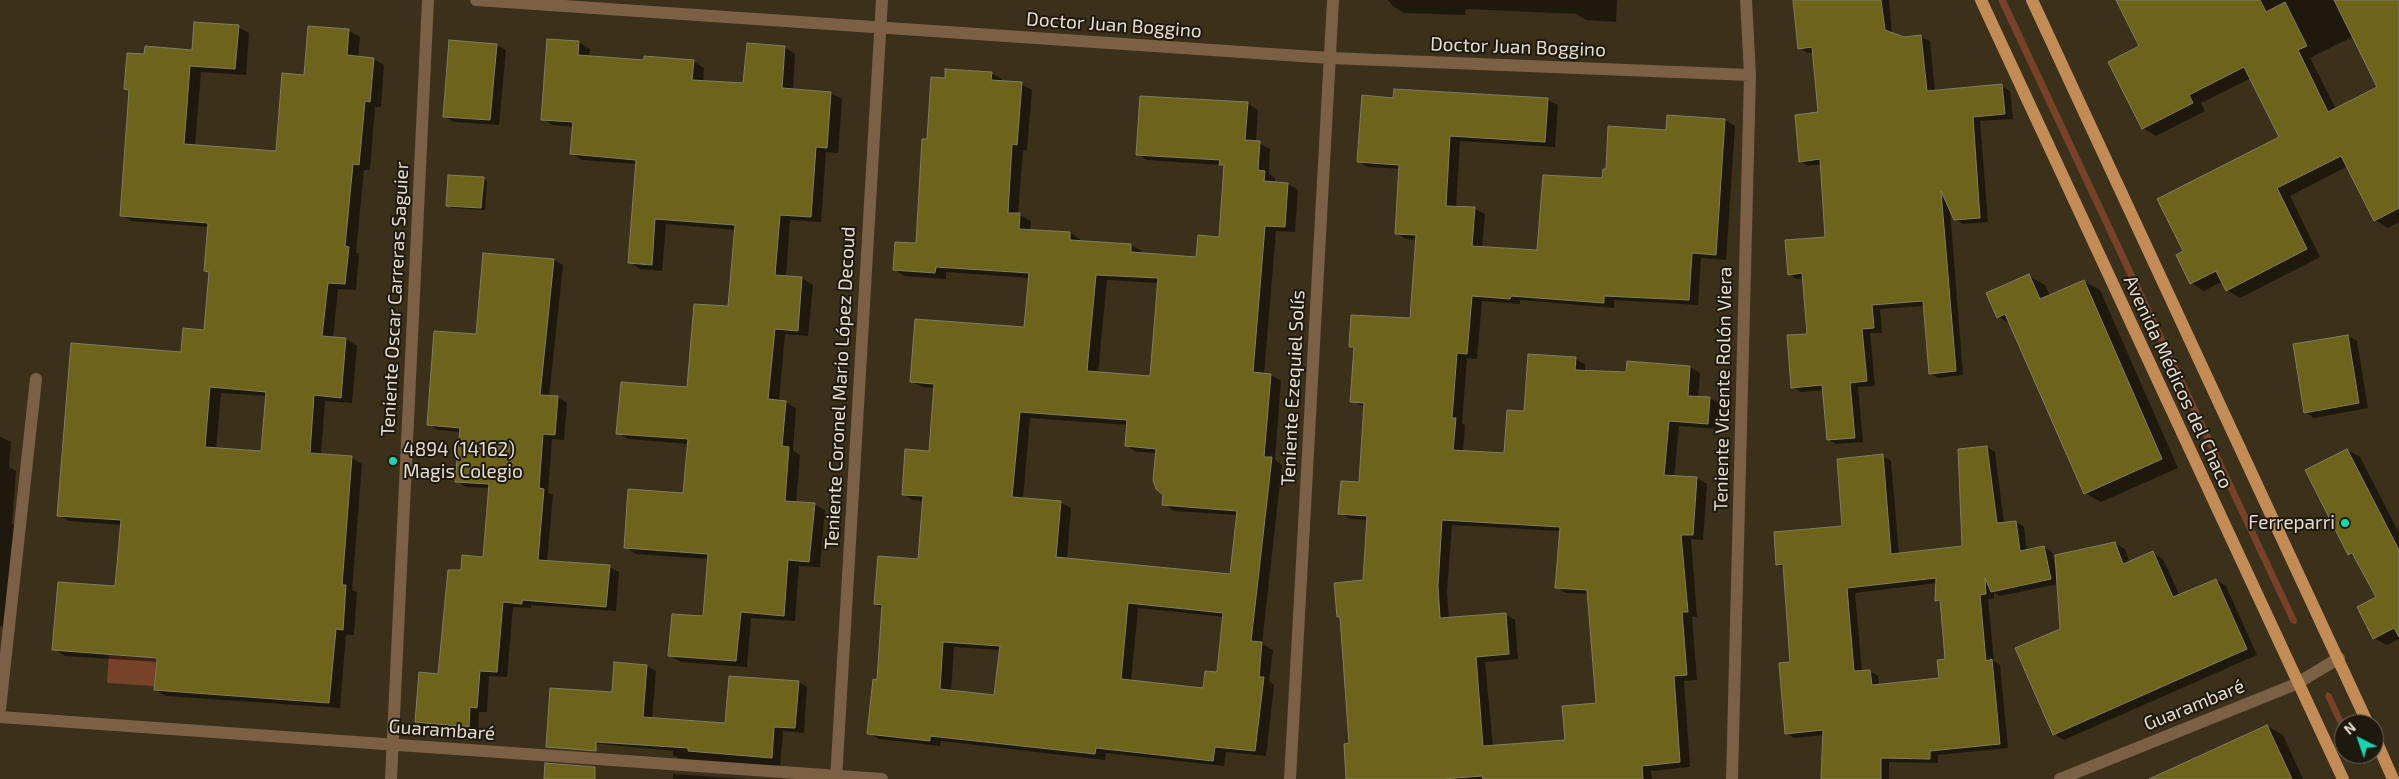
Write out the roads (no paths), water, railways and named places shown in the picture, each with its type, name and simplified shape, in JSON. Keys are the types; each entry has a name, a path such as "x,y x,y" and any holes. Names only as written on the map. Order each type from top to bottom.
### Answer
{"main road":[{"name":"Avenida Médicos del Chaco","path":"1981,0 2296,684 2342,779"},
{"name":"Avenida Médicos del Chaco","path":"2032,0 2364,714"},
{"path":"2384,759 2393,779"}],"street":[{"name":"Teniente Oscar Carreras Saguier","path":"391,779 428,0"},
{"name":"Doctor Juan Boggino","path":"476,0 1330,58 1750,75"},
{"name":"Teniente Coronel Mario López Decoud","path":"836,777 882,0"},
{"name":"Teniente Ezequiel Solís","path":"1290,779 1333,0"},
{"name":"Teniente Vicente Rolón Viera","path":"1732,779 1750,75 1746,0"},
{"path":"0,709 36,379"},
{"name":"Guarambaré","path":"2060,779 2296,684 2339,658"},
{"name":"Guarambaré","path":"0,717 882,779"}],"place":[{"name":"4894 (14162) Magis Colegio","path":"393,461"},
{"name":"Ferreparri","path":"2345,523"}]}
